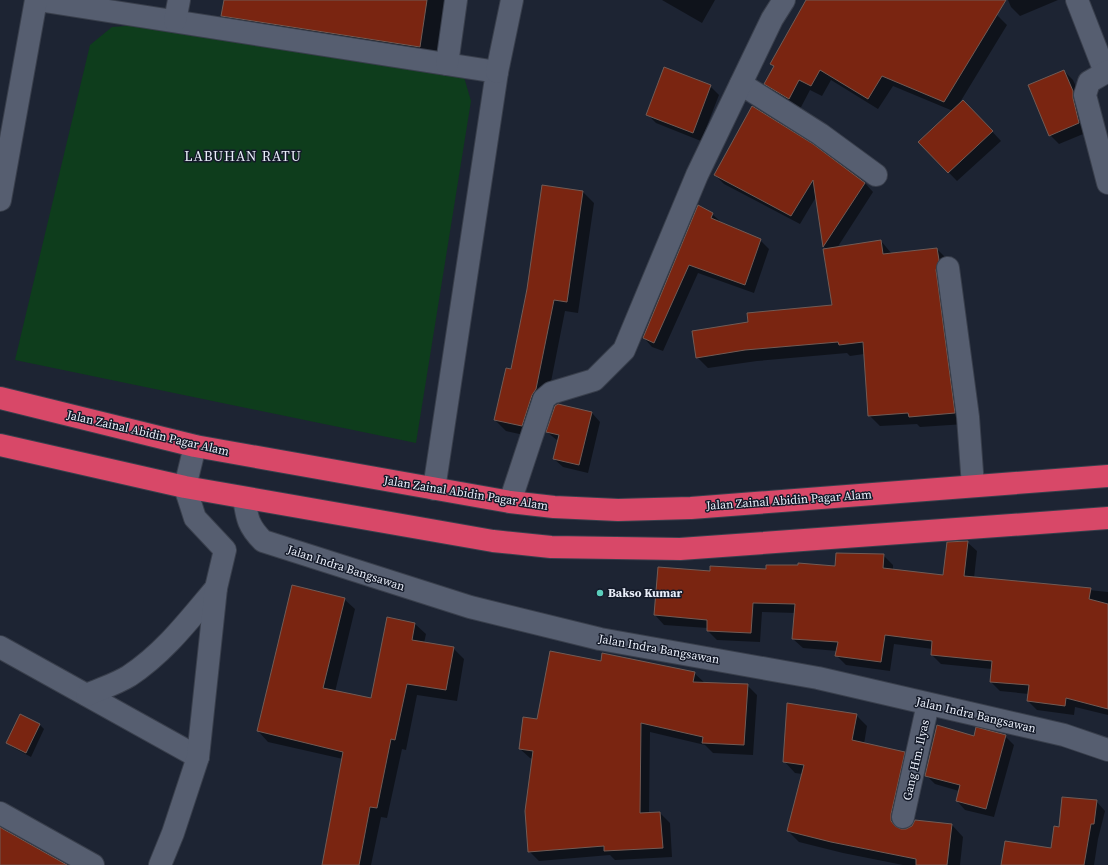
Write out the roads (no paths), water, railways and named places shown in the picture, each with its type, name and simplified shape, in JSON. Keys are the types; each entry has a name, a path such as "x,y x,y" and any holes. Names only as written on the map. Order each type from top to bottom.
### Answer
{"highway":[{"name":"Jalan Zainal Abidin Pagar Alam","path":"0,398 195,446 510,502 554,507 618,510 691,508 1108,476"},
{"path":"0,445 185,487 244,498 493,541 551,547 680,548 1108,518"}],"street":[{"path":"0,200 37,0 498,72"},
{"path":"175,21 179,0"},
{"path":"447,64 456,0"},
{"path":"434,489 498,72 512,0"},
{"path":"510,502 544,400 551,393 594,380 624,350 697,175 772,19 784,0"},
{"path":"1078,0 1107,72 1089,82 1085,95 1087,108 1108,183"},
{"path":"741,84 820,134 876,175"},
{"path":"948,268 968,417 973,486"},
{"path":"160,865 173,833 198,758 216,588 225,550 195,518 185,487 195,446"},
{"name":"Jalan Indra Bangsawan","path":"244,498 246,516 250,528 263,541 470,607 600,639 818,678 1064,735 1108,750"},
{"path":"86,695 127,676 153,658 171,640 216,588"},
{"path":"0,647 198,758"},
{"name":"Gang Hm. Ilyas","path":"903,817 928,704"},
{"path":"0,813 93,865"}],"place":[{"name":"Bakso Kumar","path":"600,593"}],"district":[{"name":"LABUHAN RATU","path":"243,156"}]}
